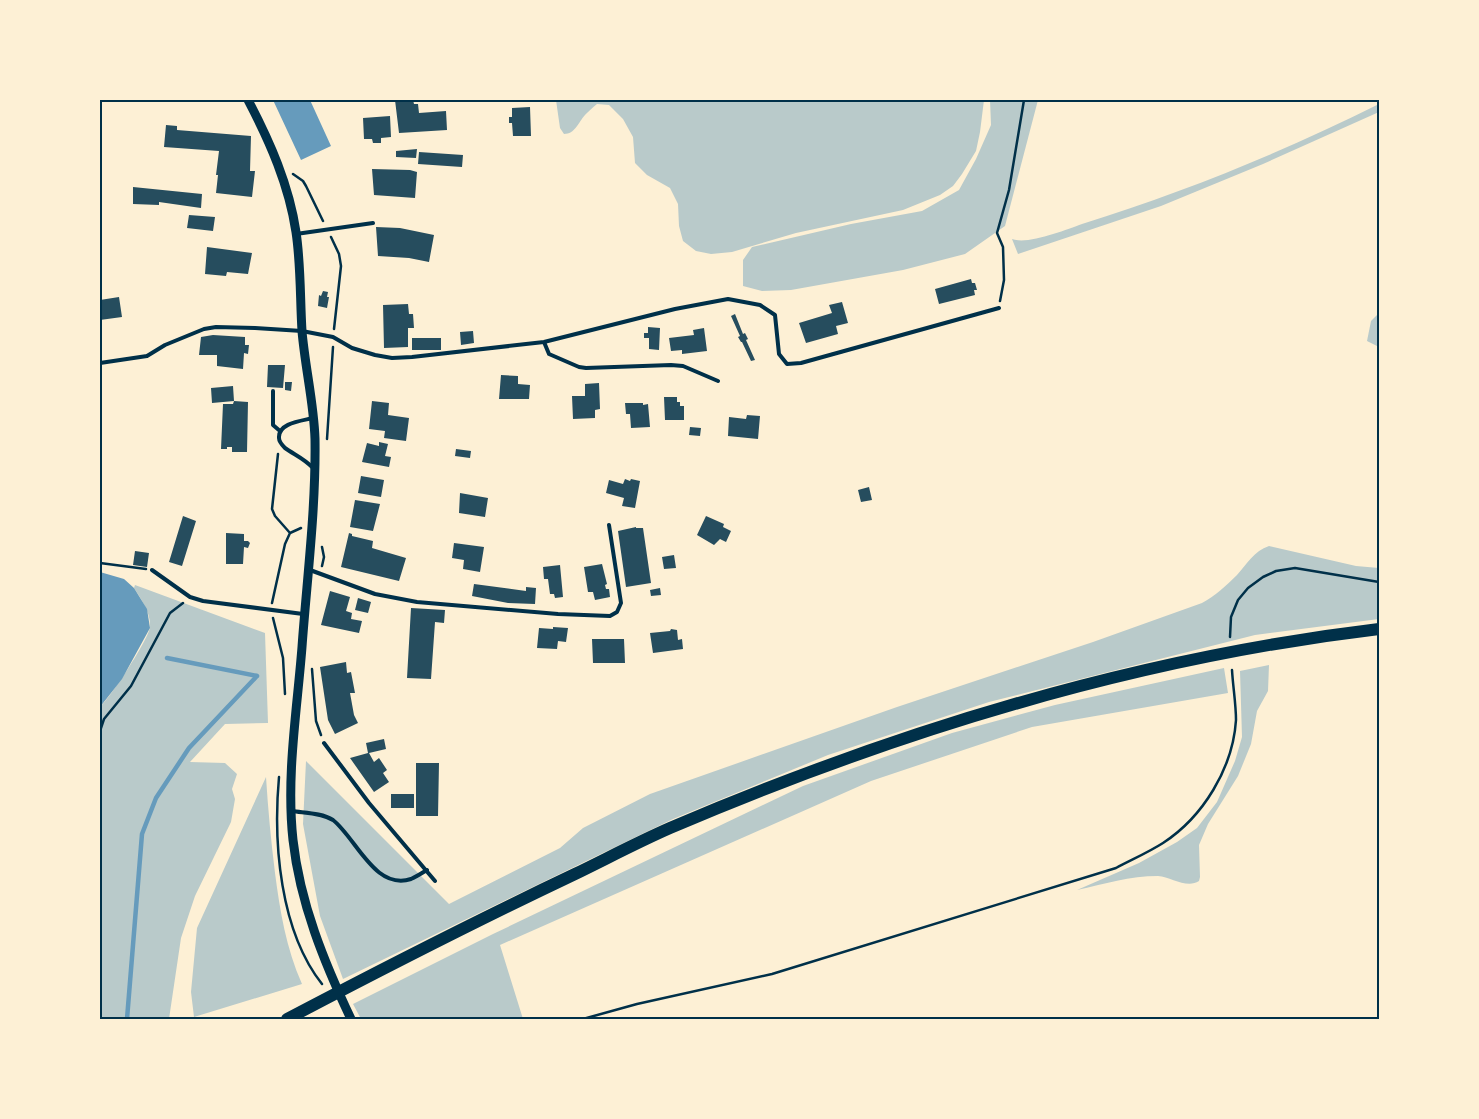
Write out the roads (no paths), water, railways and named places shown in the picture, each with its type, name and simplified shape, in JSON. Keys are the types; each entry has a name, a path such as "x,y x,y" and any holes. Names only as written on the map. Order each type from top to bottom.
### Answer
{"main road":[{"path":"287,1019 521,899 667,830 787,780 863,752 1031,699 1144,670 1256,648 1379,628"}],"street":[{"path":"248,100 271,147 289,199 296,234 302,331 313,418 315,469 312,524 303,614 291,780 291,810 297,865 309,916 333,980 351,1019"}],"lane":[{"path":"296,234 374,223"},
{"path":"100,363 147,356 165,345 204,329 255,328 302,331 333,337 352,348 392,358 544,342 675,309 728,299 760,305 775,315 779,354 786,364 801,363 999,308"},
{"path":"544,342 549,354 579,367 683,366 718,381"},
{"path":"273,391 272,425 280,431"},
{"path":"313,418 284,426 280,431 279,440 283,446 304,459 315,469"},
{"path":"308,570 375,594 417,602 558,614 610,616 617,612 621,603 609,525"},
{"path":"152,570 190,597 233,606 303,614"},
{"path":"324,743 369,803 428,870 435,881"},
{"path":"291,810 318,814 331,819 342,828 378,873 388,879 407,880 428,870"}],"water":[{"path":"273,100 310,100 331,146 301,160"},
{"path":"100,572 124,579 134,588 147,609 150,628 122,679 100,707"}],"waterway":[{"path":"167,658 257,676"},
{"path":"127,1019 142,834 156,798 189,748 257,676"}]}
